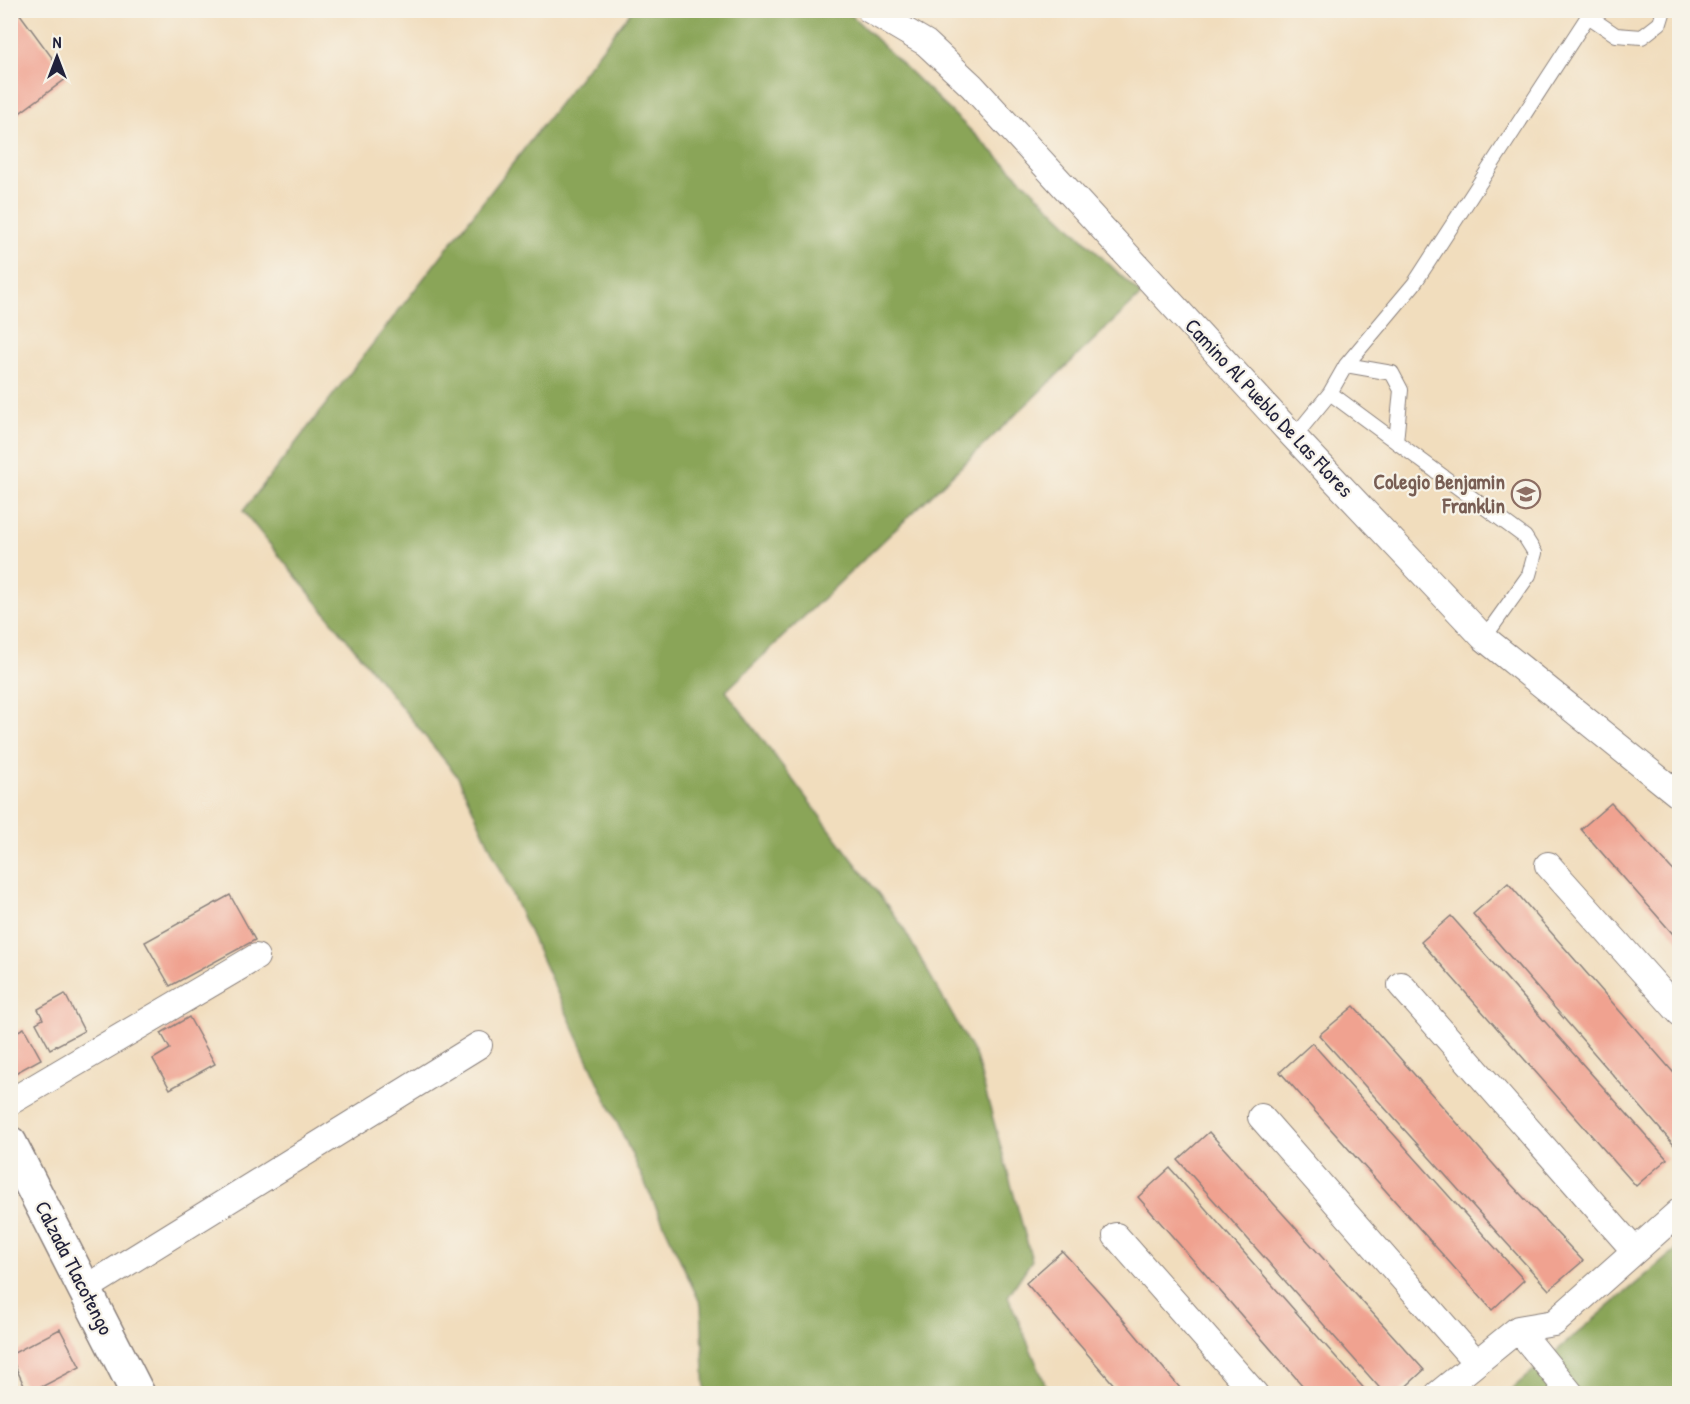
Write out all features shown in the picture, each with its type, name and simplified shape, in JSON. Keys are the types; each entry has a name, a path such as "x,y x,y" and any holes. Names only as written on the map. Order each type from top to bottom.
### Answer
{"street":[{"name":"Camino Al Pueblo De Las Flores","path":"870,10 926,43 972,86 1294,437 1484,639 1680,796"},
{"path":"1548,865 1680,1012"},
{"path":"10,1102 256,957"},
{"path":"1401,985 1634,1250"},
{"path":"85,1289 479,1045"},
{"path":"1261,1117 1476,1362"},
{"name":"Calzada Tlacotengo","path":"10,1143 85,1289 131,1391"},
{"path":"1438,1394 1518,1329 1554,1323 1680,1211"},
{"path":"1116,1236 1255,1394"},
{"path":"1518,1329 1571,1394"}],"lane":[{"path":"1294,437 1330,393 1346,365 1414,284 1590,13 1616,34 1642,37 1660,23 1664,10"},
{"path":"1346,365 1392,373 1401,390 1396,442"},
{"path":"1330,393 1525,537 1535,553 1529,575 1484,639"}],"green space":[{"path":"632,10 847,11 1141,295 726,691 901,924 976,1057 1032,1260 1008,1296 1049,1393 705,1393 701,1305 458,777 243,511"},
{"path":"1679,1247 1679,1393 1507,1393"}],"building":[{"path":"10,10 17,10 67,78 10,120"},
{"path":"1611,803 1680,878 1680,942 1581,829"},
{"path":"1508,883 1680,1080 1680,1152 1473,914"},
{"path":"230,895 255,940 170,986 145,942"},
{"path":"1451,916 1667,1159 1636,1186 1421,942"},
{"path":"65,994 84,1031 50,1049 36,1023 43,1019 38,1009"},
{"path":"1354,1006 1509,1182 1583,1261 1549,1290 1319,1035"},
{"path":"189,1017 215,1064 170,1089 153,1059 170,1049 161,1033"},
{"path":"24,1028 41,1059 10,1076 10,1035"},
{"path":"1312,1043 1524,1280 1492,1310 1280,1072"},
{"path":"1209,1132 1424,1370 1398,1394 1385,1394 1178,1160"},
{"path":"1170,1168 1369,1394 1310,1394 1138,1197"},
{"path":"1062,1251 1104,1297 1185,1394 1122,1394 1026,1283"},
{"path":"60,1329 80,1367 28,1394 10,1355"}],"place":[{"name":"Colegio Benjamin Franklin","path":"1526,494"}]}
